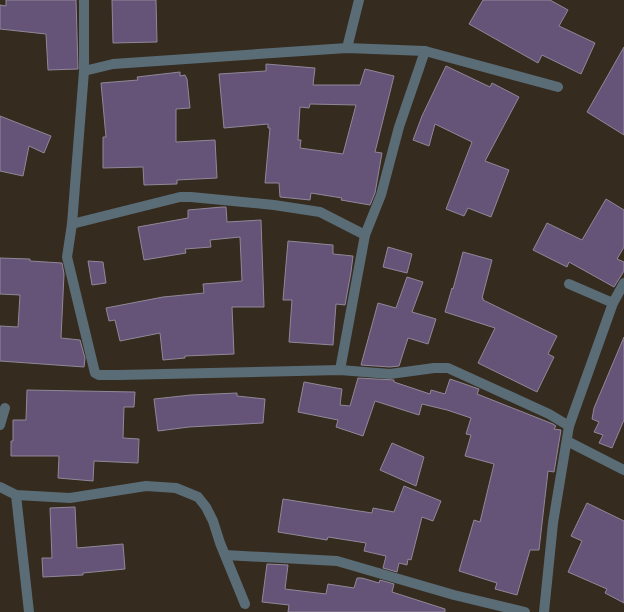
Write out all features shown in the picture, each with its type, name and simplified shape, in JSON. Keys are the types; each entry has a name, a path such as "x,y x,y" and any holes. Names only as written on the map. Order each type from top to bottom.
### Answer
{"street":[{"path":"84,0 84,72 72,224 67,257 95,373 119,375 340,370 390,374 434,368 448,368 549,414 569,426"},
{"path":"347,48 359,0"},
{"path":"84,72 113,64 347,48 425,51 558,87"},
{"path":"340,370 365,235 381,195 399,127 425,51"},
{"path":"72,224 180,198 191,197 274,205 320,212 365,235"},
{"path":"544,612 553,523 569,426 613,303 624,283"},
{"path":"569,284 613,303"},
{"path":"0,425 5,408"},
{"path":"567,441 624,470"},
{"path":"0,487 16,495 70,498 146,486 176,488 198,497 214,521 225,555 245,604"},
{"path":"16,495 29,612"},
{"path":"225,555 337,561 454,595 524,612"}],"building":[{"path":"6,0 76,0 78,69 48,70 46,34 0,29 0,5 6,6"},
{"path":"112,0 156,0 157,42 113,43"},
{"path":"483,0 550,0 568,10 559,26 595,43 581,74 542,55 538,63 469,24"},
{"path":"624,47 624,135 587,112"},
{"path":"266,64 315,68 313,85 360,85 365,69 394,76 375,152 382,153 375,193 370,205 341,200 342,198 311,193 310,200 280,197 279,183 265,183 270,128 268,128 268,124 224,128 219,74 266,71","holes":["310,104 356,105 343,154 300,148 301,140 298,140 300,107 309,108"]},
{"path":"446,66 490,87 492,83 519,97 485,161 509,170 491,217 468,208 464,216 446,209 472,142 435,124 429,146 413,140 422,116"},
{"path":"180,72 180,76 185,75 187,79 190,108 176,109 176,142 215,140 217,178 177,180 177,184 144,185 143,167 103,168 103,137 106,137 101,83 138,80 137,77"},
{"path":"0,116 51,136 44,153 29,146 23,176 0,171"},
{"path":"606,199 624,210 624,247 617,259 624,262 624,271 614,287 569,262 567,267 533,250 547,223 582,240"},
{"path":"226,207 227,222 261,220 264,307 232,307 234,354 185,356 185,358 163,360 160,333 120,341 115,320 109,321 106,308 163,297 204,293 203,284 242,281 240,237 210,240 211,247 185,249 186,253 144,260 138,227 188,218 188,210"},
{"path":"288,241 333,245 333,254 353,256 345,305 336,304 333,345 289,342 292,300 283,300"},
{"path":"388,247 412,254 407,273 383,267"},
{"path":"463,252 492,260 482,298 483,300 557,336 548,354 554,357 537,392 478,363 495,328 445,312"},
{"path":"0,258 30,259 30,261 62,263 64,274 61,338 80,340 85,358 84,367 0,361 0,326 18,327 20,295 0,294"},
{"path":"88,261 103,262 106,283 92,285"},
{"path":"407,277 423,282 412,312 436,319 428,344 408,338 399,366 390,367 361,365 378,303 396,308"},
{"path":"624,337 624,420 612,448 599,443 603,435 594,432 599,422 592,419 594,408"},
{"path":"358,378 394,380 394,382 430,394 431,390 445,394 450,379 479,389 477,394 553,424 556,426 554,429 561,430 554,472 548,471 539,550 530,550 517,595 495,589 497,583 459,571 474,520 480,522 494,464 465,456 471,435 466,434 471,418 422,404 419,415 375,401 363,436 336,427 338,420 298,412 304,382 342,389 340,405 350,406"},
{"path":"27,390 135,392 134,407 124,407 123,438 139,439 138,463 94,461 93,481 58,478 59,456 11,456 13,420 26,420"},
{"path":"237,393 237,396 265,399 263,423 189,427 158,431 154,399 191,395"},
{"path":"392,443 424,457 416,486 380,470"},
{"path":"404,486 441,501 433,521 422,517 411,560 408,559 407,565 399,563 397,572 383,568 386,556 364,551 366,543 328,537 327,540 278,532 283,499 372,513 373,508 394,512"},
{"path":"587,503 624,521 624,603 605,593 607,589 568,572 582,541 571,536"},
{"path":"75,507 77,548 123,544 125,569 83,573 83,575 43,577 42,558 52,558 50,508"},
{"path":"267,564 288,565 285,589 326,594 328,584 354,588 357,578 379,583 380,580 394,584 392,592 445,609 445,612 288,612 289,605 262,602"}]}
